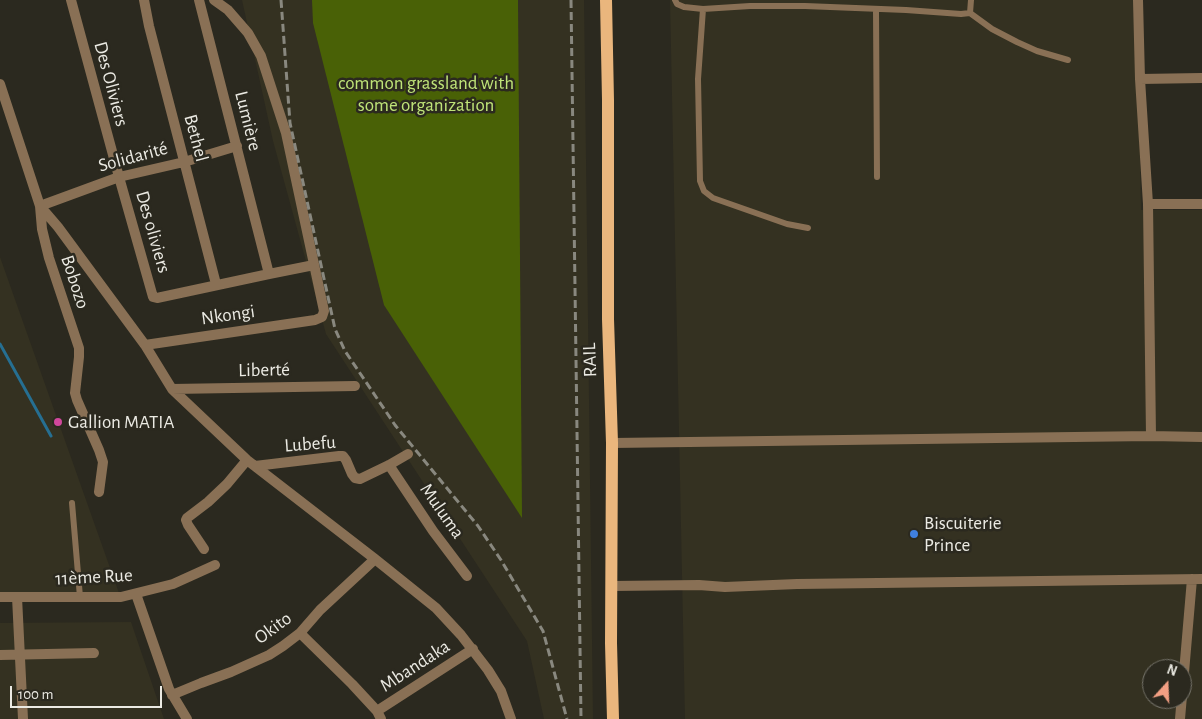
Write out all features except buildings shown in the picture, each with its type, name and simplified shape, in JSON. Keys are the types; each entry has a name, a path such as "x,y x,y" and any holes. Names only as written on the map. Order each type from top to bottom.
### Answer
{"main road":[{"name":"RAIL","path":"606,0 608,319 612,443 613,719"}],"street":[{"name":"Des Oliviers","path":"71,0 119,177"},
{"name":"Bethel","path":"144,0 149,26 216,284"},
{"name":"Lumière","path":"199,0 269,274"},
{"path":"214,0 228,10 248,33 261,56 286,133 314,266 216,284"},
{"path":"1138,0 1140,79 1148,204 1151,436"},
{"path":"1140,79 1202,78"},
{"name":"Bobozo","path":"0,84 40,206 42,229 48,258 79,348 75,393 76,400 103,462 99,492"},
{"name":"Solidarité","path":"40,206 119,177 184,162 237,146"},
{"name":"Des oliviers","path":"119,177 153,297 157,298 216,284"},
{"path":"1148,204 1202,204"},
{"path":"40,206 58,227 145,345 172,389 251,463 436,608 461,634 488,670 500,691 511,719"},
{"name":"Nkongi","path":"145,345 316,320 322,317 324,311 314,266"},
{"name":"Liberté","path":"172,389 355,386"},
{"path":"612,443 1151,436 1202,438"},
{"name":"Lubefu","path":"251,463 343,456 352,474 355,478 360,479 408,454"},
{"path":"204,549 188,525 187,518 208,502 251,463"},
{"name":"Muluma","path":"389,465 467,576"},
{"name":"Okito","path":"172,695 269,655 300,633 320,610 375,559"},
{"name":"11ème Rue","path":"0,597 121,597 173,584 215,565"},
{"path":"612,586 699,585 726,587 797,584 1197,579 1180,719"},
{"path":"136,594 172,695 187,719"},
{"path":"17,597 23,719"},
{"path":"300,633 352,684 379,715"},
{"name":"Mbandaka","path":"379,715 473,649"},
{"path":"0,655 94,653"}],"lane":[{"path":"675,0 677,4 703,9 777,6 970,13 992,29 1016,42 1037,51 1068,60"},
{"path":"970,13 971,0"},
{"path":"703,9 698,79 700,181 704,191 713,198 787,224 808,228"},
{"path":"876,9 877,177"},
{"path":"72,503 80,597"}],"shaded area":[{"path":"242,0 584,0 593,719 544,719 527,641 326,334 273,141"},
{"path":"670,0 1137,0 1141,210 1202,210 1202,719 685,719"},
{"path":"0,257 120,596 0,597"},
{"path":"131,622 164,719 0,719 0,623"}],"green space":[{"name":"common grassland with some organization","path":"312,0 518,0 522,518 384,305 313,23"}],"waterway":[{"path":"0,344 51,436"}],"railway":[{"path":"281,0 290,123 335,329 345,351 395,425 478,526 501,560 543,631 567,719"},
{"path":"571,0 581,719"}],"place":[{"name":"Gallion MATIA","path":"58,422"},
{"name":"Biscuiterie Prince","path":"914,534"}]}
